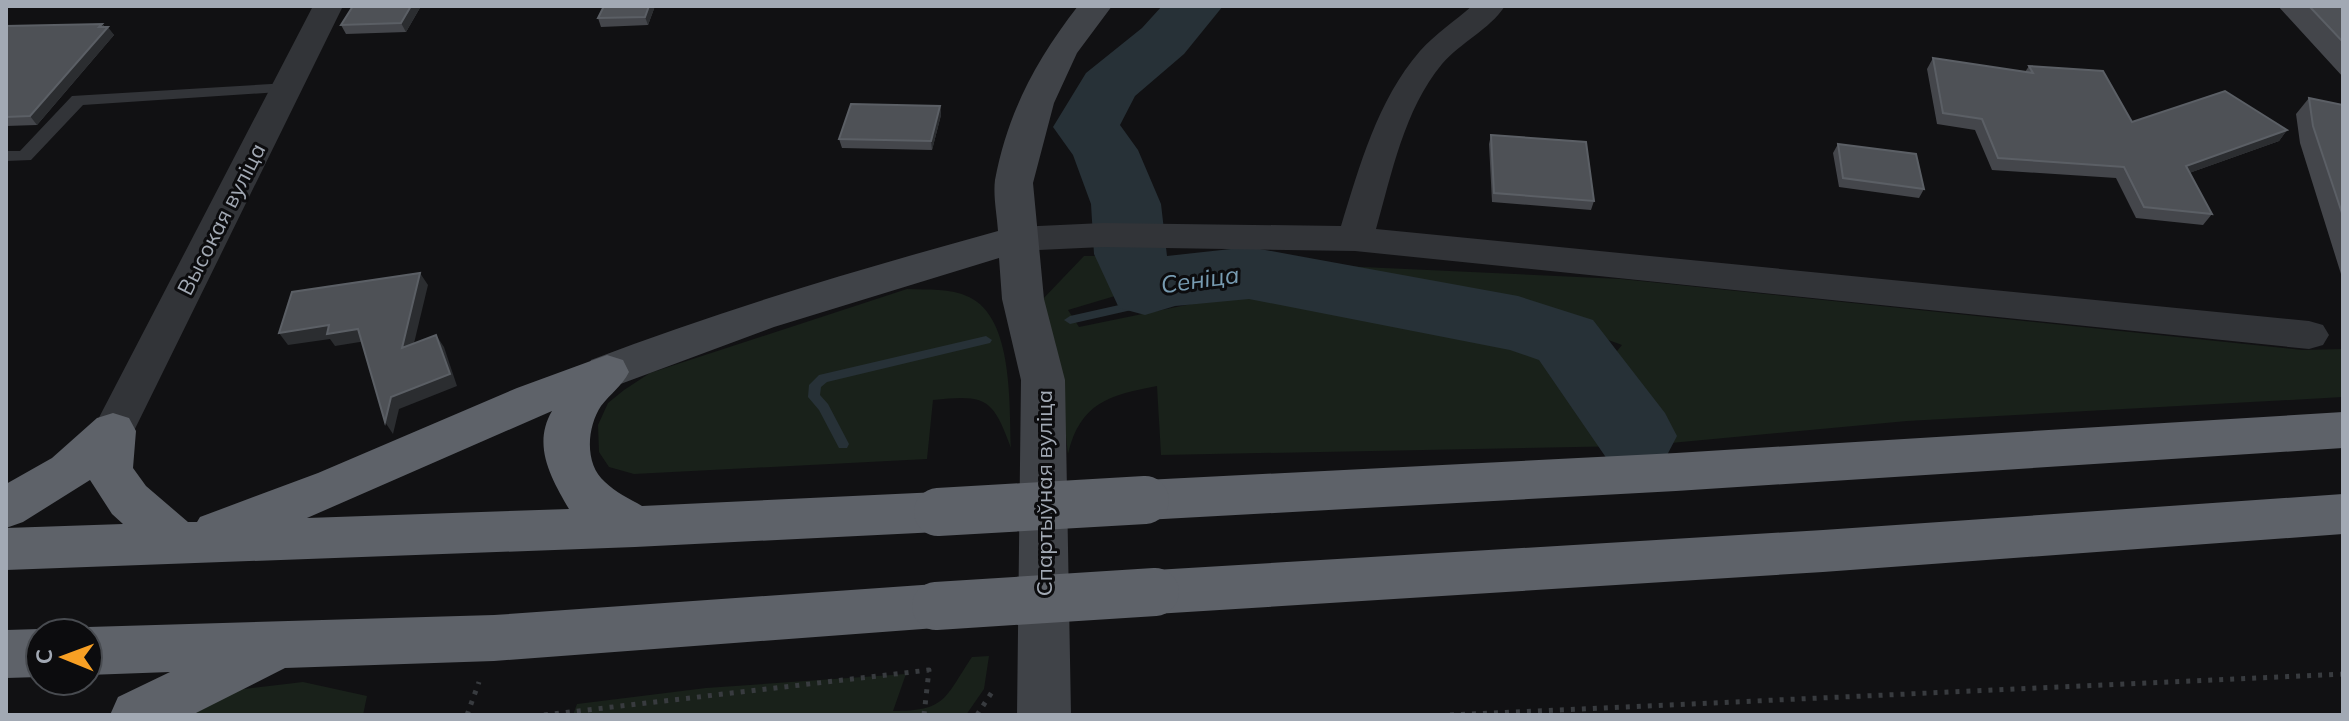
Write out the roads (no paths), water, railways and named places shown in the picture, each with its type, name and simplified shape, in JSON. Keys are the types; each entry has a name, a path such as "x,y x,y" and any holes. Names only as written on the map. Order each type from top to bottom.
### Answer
{"highway":[{"path":"180,545 335,487 533,400 607,372"},
{"path":"607,372 586,393 566,427 569,467 586,495 635,527"},
{"path":"6,549 635,527 938,512 1676,472 2343,430"},
{"path":"6,508 69,471 113,431"},
{"path":"113,431 109,471 129,500 180,545"},
{"path":"104,650 494,638 2343,514"},
{"path":"137,715 283,643"}],"street":[{"name":"Высокая вуліца","path":"113,431 328,6"},
{"name":"Спартыўная вуліца","path":"1044,715 1043,380 1023,299 1014,183 1036,103 1060,52 1095,6"},
{"path":"1355,239 1384,143 1402,100 1431,58 1490,6"},
{"path":"607,372 680,342 872,280 1017,239 1103,235 1355,239 2309,335"}],"lane":[{"path":"6,156 25,156 78,100 288,88"}],"waterway":[{"name":"Сеніца","path":"1194,6 1163,41 1108,86 1086,127 1105,150 1126,204 1130,254 1145,289 1169,281 1249,273 1518,324 1566,340 1636,436"},
{"path":"1070,320 1132,306 1145,289"},
{"path":"843,444 824,407 814,397 815,385 823,378 986,340"}]}
